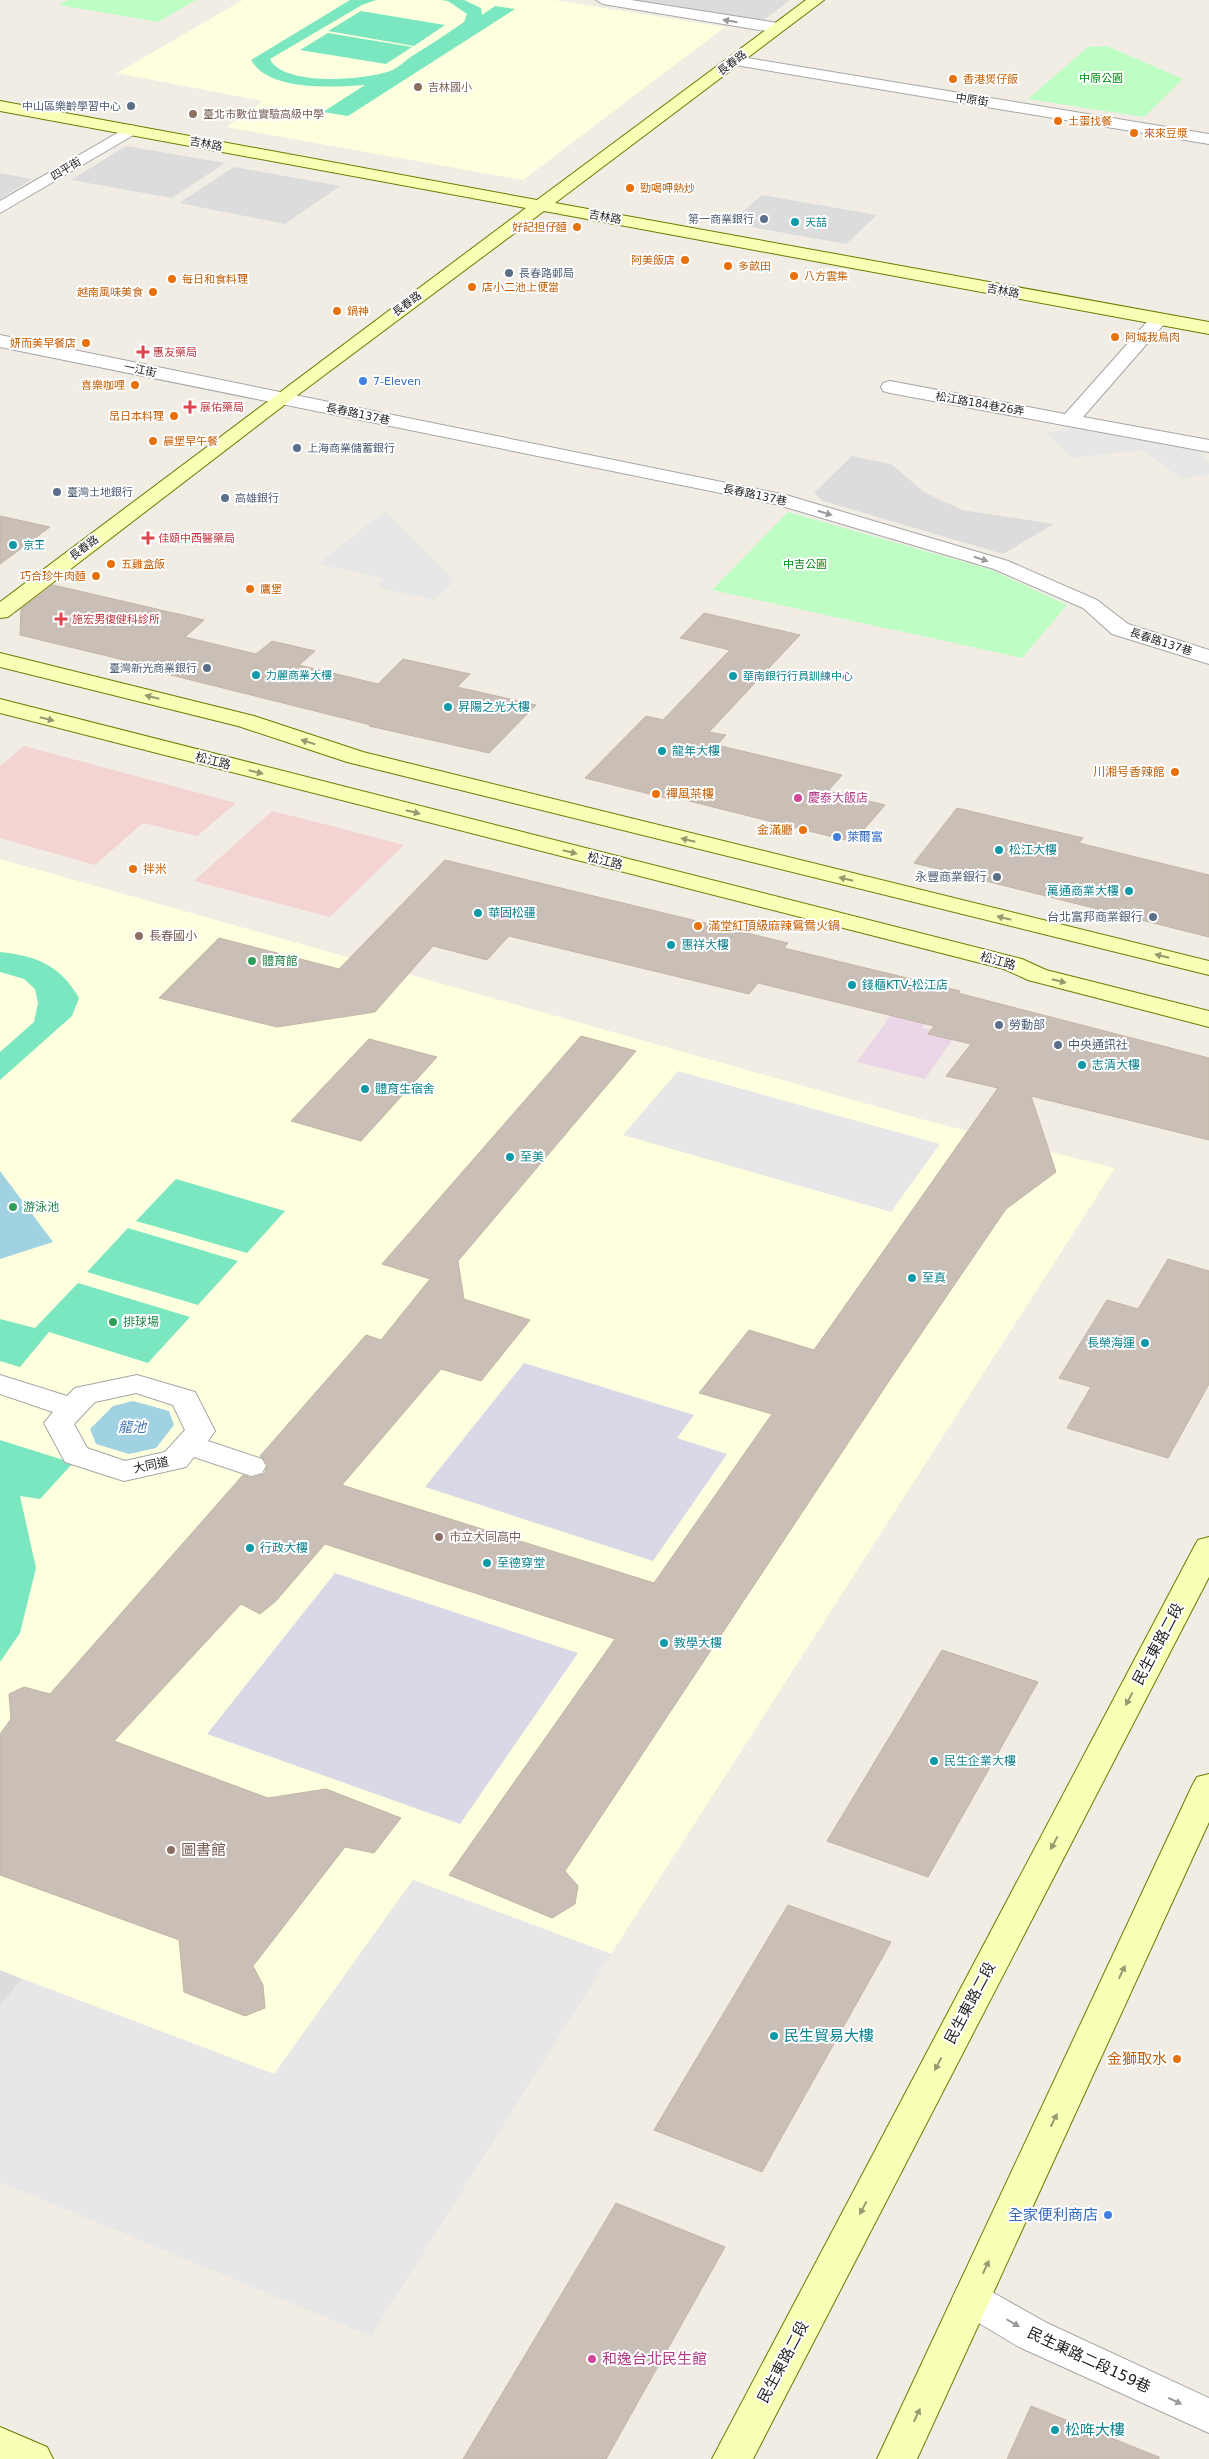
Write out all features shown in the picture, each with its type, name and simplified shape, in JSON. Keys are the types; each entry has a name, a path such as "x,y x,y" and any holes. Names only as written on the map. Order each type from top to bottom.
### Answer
{"street":[{"path":"602,0 778,28"},
{"name":"長春路","path":"0,612 280,399 816,0"},
{"name":"中原街","path":"735,61 1209,139"},
{"name":"吉林路","path":"0,106 1209,328"},
{"name":"四平街","path":"0,208 131,130"},
{"path":"1070,420 1159,319"},
{"name":"一江街","path":"0,341 280,399"},
{"name":"松江路184巷26弄","path":"890,387 1209,446"},
{"name":"長春路137巷","path":"280,399 778,499 1001,565 1090,604 1120,629 1209,657"},
{"path":"0,660 246,721 354,757 1209,968"},
{"name":"松江路","path":"0,706 1013,964 1037,975 1209,1019"},
{"path":"0,1384 72,1408"},
{"name":"大同道","path":"137,1384 185,1399 200,1430 175,1460 124,1471 76,1455 59,1423 72,1408 86,1395 137,1384"},
{"path":"188,1446 251,1466"},
{"name":"民生東路二段","path":"732,2459 1209,1547"},
{"path":"897,2459 1209,1786"},
{"name":"民生東路二段159巷","path":"971,2299 1033,2335 1209,2416"},
{"path":"0,2444 33,2459"}],"shaded area":[{"name":"吉林國小","path":"243,0 554,0 725,27 523,180 226,127 263,101 117,73"},
{"path":"635,0 790,0 764,20"},
{"path":"126,146 225,163 172,198 71,180"},
{"path":"234,167 340,186 285,224 179,203"},
{"path":"0,173 32,179 0,199"},
{"name":"天喆","path":"762,195 877,215 846,244 729,223"},
{"path":"1075,427 1199,450 1209,464 1209,474 1182,479 1142,450 1073,458 1046,433"},
{"path":"852,456 891,464 924,492 962,510 1054,524 1003,554 823,501 814,493"},
{"path":"385,511 455,581 434,600 378,587 383,578 318,564"},
{"path":"24,746 236,803 197,836 143,823 95,865 0,838 0,766"},
{"path":"272,811 404,845 330,917 194,881"},
{"name":"市立大同高中","path":"0,859 928,1121 1115,1168 611,1954 413,1880 274,2074 0,1970"},
{"path":"899,1004 932,1013 922,1028 955,1036 925,1079 857,1062"},
{"path":"678,1071 940,1144 891,1212 623,1135"},
{"path":"524,1363 694,1415 677,1438 727,1454 653,1561 425,1487"},
{"path":"335,1573 578,1653 460,1824 207,1734"},
{"path":"413,1880 611,1954 371,2336 0,2182 0,2005 22,1979 274,2074"},
{"path":"0,1970 22,1979 0,2005"}],"green space":[{"path":"68,0 196,0 158,22 59,5"},
{"path":"350,0 376,0 362,5 270,59 278,68 291,74 307,77 345,79 378,74 396,68 464,22 467,14 448,1 441,0 464,0 481,8 482,15 495,6 515,9 348,116 323,112 365,85 320,86 287,82 272,78 260,70 251,60"},
{"path":"361,11 445,25 414,46 328,31"},
{"path":"328,33 412,47 386,64 300,50"},
{"name":"中原公園","path":"1107,46 1183,79 1144,117 1028,99 1088,47"},
{"name":"中吉公園","path":"788,512 992,570 1067,605 1022,658 712,590"},
{"path":"0,952 25,956 46,964 64,977 79,998 72,1016 0,1080 0,1052 34,1022 38,1003 35,989 24,979 0,972"},
{"path":"176,1179 285,1211 247,1253 136,1221"},
{"name":"排球場","path":"128,1228 238,1261 198,1305 87,1272"},
{"name":"排球場","path":"78,1283 190,1317 148,1363 49,1332 20,1367 0,1361 0,1319 35,1328"},
{"path":"0,1440 73,1463 40,1499 20,1496 36,1568 20,1633 0,1662"}],"water":[{"name":"游泳池","path":"0,1171 53,1242 0,1259"},
{"name":"龍池","path":"133,1401 169,1411 174,1425 156,1448 129,1454 96,1444 90,1429 113,1406"}],"building":[{"name":"京王","path":"0,516 50,527 0,564"},
{"path":"53,585 204,620 185,637 256,654 272,641 315,651 299,665 378,684 403,659 470,674 457,687 536,705 489,753 369,726 371,725 167,674 170,671 20,635 21,609"},
{"path":"704,613 800,635 709,732 726,735 717,745 842,775 828,791 885,805 853,842 669,796 666,798 585,778 646,716 663,720 730,650 680,638"},
{"path":"957,808 1083,838 1079,843 1209,875 1209,937 914,863"},
{"path":"445,860 788,943 784,948 960,991 958,993 1209,1058 1209,1140 1031,1096 1056,1172 1006,1209 893,1375 565,1871 578,1886 575,1904 552,1918 449,1875 615,1639 325,1544 276,1601 260,1614 241,1604 114,1741 268,1798 326,1789 401,1818 374,1853 345,1847 253,1966 263,1985 265,2008 245,2016 184,1992 179,1940 0,1875 0,1734 11,1719 9,1694 24,1687 50,1694 243,1475 251,1478 264,1474 268,1465 260,1456 366,1335 381,1340 430,1279 382,1264 581,1036 636,1051 458,1261 464,1299 530,1320 481,1381 441,1369 342,1485 654,1583 772,1414 699,1393 749,1330 814,1350 998,1088 946,1076 971,1044 928,1034 934,1026 758,983 749,994 509,936 487,960 433,946 375,1012 277,1027 159,998 219,938 339,969"},
{"name":"體育生宿舍","path":"369,1039 437,1057 361,1141 291,1121"},
{"name":"長榮海運","path":"1168,1259 1209,1271 1209,1384 1168,1458 1067,1428 1091,1387 1059,1378 1107,1300 1138,1309"},
{"name":"民生企業大樓","path":"942,1650 1038,1682 928,1877 827,1841"},
{"name":"民生貿易大樓","path":"788,1905 891,1942 762,2172 654,2130"},
{"name":"和逸台北民生館","path":"616,2203 725,2247 606,2459 463,2459"},
{"name":"松哖大樓","path":"1031,2406 1159,2457 1159,2459 1007,2459"}],"place":[{"name":"香港煲仔飯","path":"953,79"},
{"name":"吉林國小","path":"418,87"},
{"name":"中山區樂齡學習中心","path":"131,106"},
{"name":"臺北市數位實驗高級中學","path":"193,114"},
{"name":"土蛋找餐","path":"1058,121"},
{"name":"來來豆漿","path":"1134,133"},
{"name":"勁喝呷熱炒","path":"630,188"},
{"name":"第一商業銀行","path":"764,219"},
{"name":"天喆","path":"795,222"},
{"name":"好記担仔麵","path":"577,227"},
{"name":"阿美飯店","path":"685,260"},
{"name":"多畝田","path":"728,266"},
{"name":"長春路郵局","path":"509,273"},
{"name":"八方雲集","path":"794,276"},
{"name":"每日和食料理","path":"172,279"},
{"name":"店小二池上便當","path":"472,287"},
{"name":"越南風味美食","path":"153,292"},
{"name":"鍋神","path":"337,311"},
{"name":"阿城我鳥肉","path":"1115,337"},
{"name":"妍而美早餐店","path":"86,343"},
{"name":"惠友藥局","path":"143,352"},
{"name":"7-Eleven","path":"363,381"},
{"name":"喜樂咖哩","path":"135,385"},
{"name":"展佑藥局","path":"190,407"},
{"name":"旵日本料理","path":"174,416"},
{"name":"晨堡早午餐","path":"153,441"},
{"name":"上海商業儲蓄銀行","path":"297,448"},
{"name":"臺灣土地銀行","path":"57,492"},
{"name":"高雄銀行","path":"225,498"},
{"name":"佳頤中西醫藥局","path":"148,538"},
{"name":"京王","path":"13,545"},
{"name":"五雞盒飯","path":"111,564"},
{"name":"巧合珍牛肉麵","path":"96,576"},
{"name":"鷹堡","path":"250,589"},
{"name":"施宏男復健科診所","path":"61,619"},
{"name":"臺灣新光商業銀行","path":"207,668"},
{"name":"力麗商業大樓","path":"256,675"},
{"name":"華南銀行行員訓練中心","path":"733,676"},
{"name":"昇陽之光大樓","path":"448,707"},
{"name":"龍年大樓","path":"662,751"},
{"name":"川湘号香辣館","path":"1175,772"},
{"name":"禪風茶樓","path":"656,794"},
{"name":"慶泰大飯店","path":"798,798"},
{"name":"金滿廳","path":"803,830"},
{"name":"萊爾富","path":"837,837"},
{"name":"松江大樓","path":"999,850"},
{"name":"拌米","path":"133,869"},
{"name":"永豐商業銀行","path":"997,877"},
{"name":"萬通商業大樓","path":"1129,891"},
{"name":"華固松疆","path":"478,913"},
{"name":"台北富邦商業銀行","path":"1153,917"},
{"name":"滿堂紅頂級麻辣鴛鴦火鍋","path":"698,926"},
{"name":"長春國小","path":"139,936"},
{"name":"惠祥大樓","path":"671,945"},
{"name":"體育館","path":"252,961"},
{"name":"錢櫃KTV-松江店","path":"852,985"},
{"name":"勞動部","path":"999,1025"},
{"name":"中央通訊社","path":"1058,1045"},
{"name":"志清大樓","path":"1082,1065"},
{"name":"體育生宿舍","path":"365,1089"},
{"name":"至美","path":"510,1157"},
{"name":"游泳池","path":"13,1207"},
{"name":"至真","path":"912,1278"},
{"name":"排球場","path":"113,1322"},
{"name":"長榮海運","path":"1145,1343"},
{"name":"市立大同高中","path":"439,1537"},
{"name":"行政大樓","path":"250,1548"},
{"name":"至德穿堂","path":"487,1563"},
{"name":"教學大樓","path":"664,1643"},
{"name":"民生企業大樓","path":"934,1761"},
{"name":"圖書館","path":"171,1850"},
{"name":"民生貿易大樓","path":"774,2036"},
{"name":"金獅取水","path":"1177,2059"},
{"name":"全家便利商店","path":"1108,2215"},
{"name":"和逸台北民生館","path":"592,2359"},
{"name":"松哖大樓","path":"1055,2430"}]}
